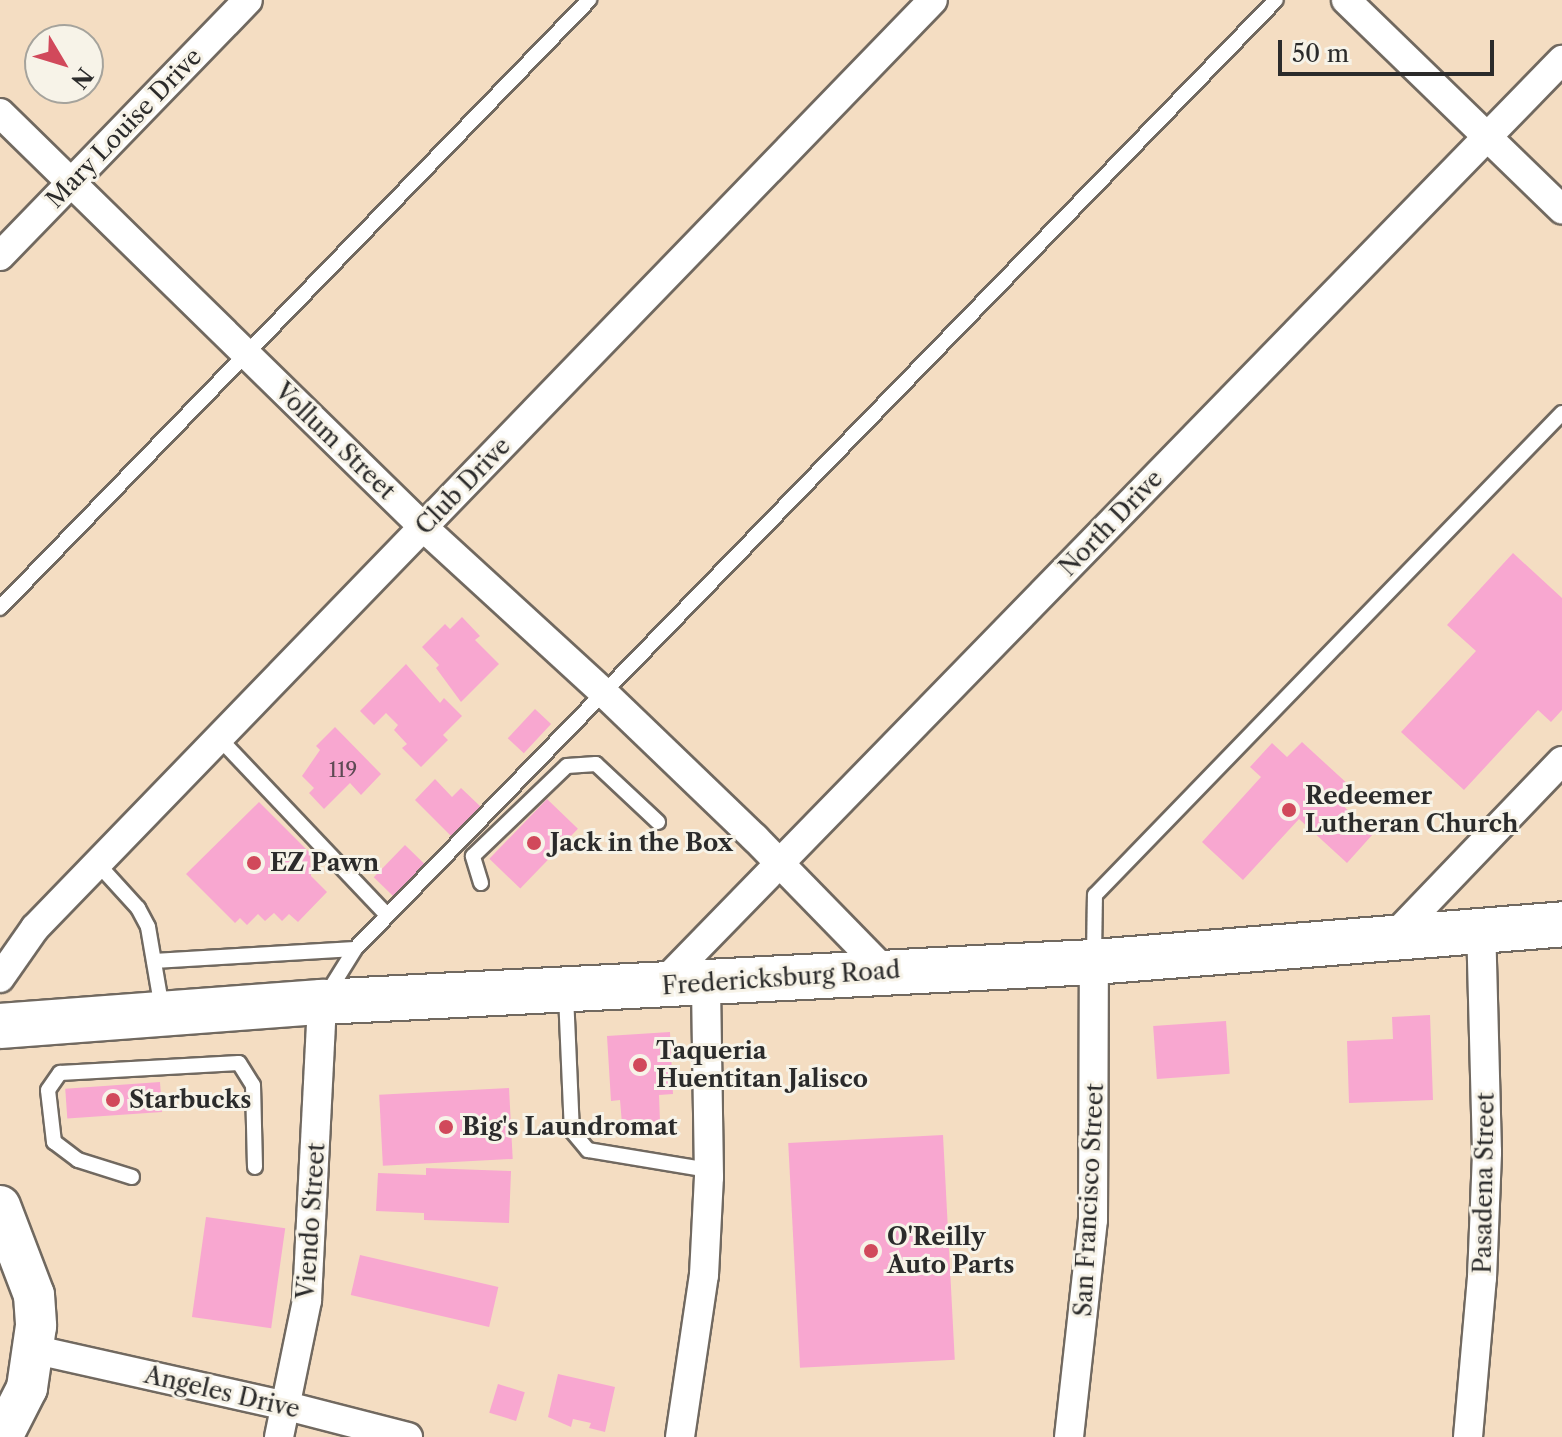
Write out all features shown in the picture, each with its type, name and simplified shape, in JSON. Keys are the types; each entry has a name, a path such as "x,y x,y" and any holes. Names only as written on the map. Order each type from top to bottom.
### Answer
{"main road":[{"name":"Fredericksburg Road","path":"0,1026 322,1002 1094,962 1562,924"},
{"path":"0,1206 34,1295 36,1350 27,1388 2,1437"}],"street":[{"name":"Mary Louise Drive","path":"0,256 248,0"},
{"name":"Club Drive","path":"0,978 35,928 97,863 933,0"},
{"path":"1346,0 1562,209"},
{"name":"North Drive","path":"660,986 1562,60"},
{"name":"Vollum Street","path":"0,113 423,527 602,691 781,862 885,971"},
{"path":"1393,937 1562,761"},
{"name":"Pasadena Street","path":"1468,1437 1482,1278 1487,1152 1481,929"},
{"name":"San Francisco Street","path":"1069,1437 1093,1220 1094,962"},
{"path":"680,1437 704,1275 709,1170 706,984"},
{"name":"Viendo Street","path":"279,1437 308,1285 322,1002"},
{"name":"Angeles Drive","path":"36,1350 287,1406 408,1437"}],"lane":[{"path":"0,608 244,352 589,0"},
{"path":"322,1002 355,949 387,915 1276,0"},
{"path":"1094,962 1095,895 1562,413"},
{"path":"219,738 387,915"},
{"path":"481,883 473,856 567,766 596,764 658,822"},
{"path":"97,863 138,908 148,927 163,1013"},
{"path":"154,961 355,949"},
{"path":"565,990 572,1131 588,1150 709,1170"},
{"path":"132,1177 78,1160 54,1142 48,1090 60,1073 239,1063 253,1085 255,1167"}],"building":[{"path":"1513,553 1562,598 1562,710 1551,722 1538,710 1464,790 1401,732 1476,651 1447,625"},
{"path":"462,617 480,636 475,640 499,664 461,702 436,668 439,665 422,647 445,624 450,629"},
{"path":"406,664 440,703 444,698 462,716 443,735 448,740 421,767 402,748 407,744 394,730 398,725 386,713 374,725 360,711"},
{"path":"535,709 551,724 524,753 508,738"},
{"path":"335,727 381,774 361,795 350,783 324,809 309,793 314,788 302,776 320,750 316,746"},
{"name":"Redeemer Lutheran Church","path":"1302,742 1350,786 1337,800 1373,834 1347,863 1299,819 1243,880 1202,842 1261,777 1250,767 1272,743 1287,757"},
{"path":"435,779 452,797 461,788 481,807 452,837 415,800"},
{"name":"Jack in the Box","path":"547,799 578,829 520,889 489,859"},
{"name":"EZ Pawn","path":"259,802 310,853 311,876 327,892 298,922 289,914 282,921 274,913 265,921 258,914 247,925 240,918 235,923 186,874"},
{"path":"405,845 426,865 395,898 374,877"},
{"path":"1430,1015 1433,1100 1349,1103 1347,1041 1393,1039 1392,1017"},
{"path":"1226,1021 1230,1074 1157,1079 1153,1026"},
{"name":"Taqueria Huentitan Jalisco","path":"670,1032 673,1094 659,1095 660,1122 622,1124 620,1100 611,1101 607,1036"},
{"name":"Starbucks","path":"160,1082 162,1112 67,1119 65,1089"},
{"name":"Big's Laundromat","path":"509,1088 513,1159 383,1166 379,1095"},
{"name":"O'Reilly Auto Parts","path":"943,1135 955,1360 800,1368 788,1143"},
{"path":"426,1168 511,1171 509,1223 424,1220 424,1213 376,1211 378,1173 426,1175"},
{"path":"206,1217 285,1228 271,1328 192,1317"},
{"path":"360,1255 498,1287 489,1327 351,1295"},
{"path":"558,1374 615,1387 605,1432 589,1428 591,1423 573,1419 571,1427 548,1417"},
{"path":"498,1384 525,1392 516,1421 489,1413"}],"place":[{"name":"Redeemer Lutheran Church","path":"1289,810"},
{"name":"Jack in the Box","path":"534,843"},
{"name":"EZ Pawn","path":"254,863"},
{"name":"Taqueria Huentitan Jalisco","path":"640,1065"},
{"name":"Starbucks","path":"113,1100"},
{"name":"Big's Laundromat","path":"446,1127"},
{"name":"O'Reilly Auto Parts","path":"871,1251"}]}
